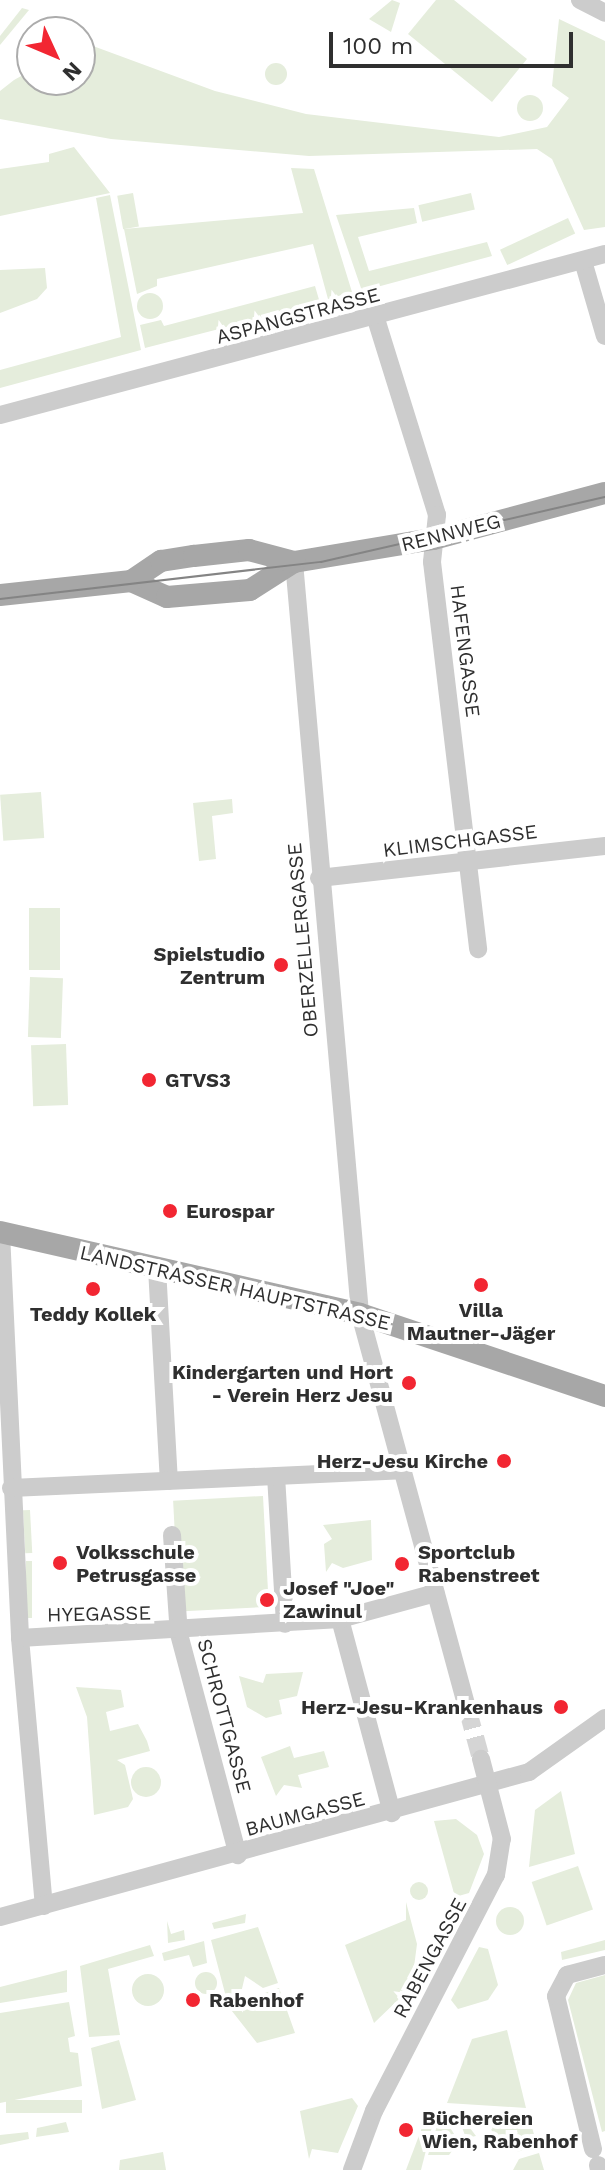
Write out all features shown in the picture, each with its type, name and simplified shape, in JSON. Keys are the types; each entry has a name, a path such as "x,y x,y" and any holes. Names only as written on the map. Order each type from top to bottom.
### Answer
{"main road":[{"name":"RENNWEG","path":"131,581 167,597 250,590 294,562 433,539 605,493"},
{"name":"RENNWEG","path":"0,595 131,581 161,561 249,550 294,562"},
{"name":"LANDSTRASSER HAUPTSTRASSE","path":"0,1232 360,1314 605,1396"}],"street":[{"path":"580,0 605,13"},
{"name":"ASPANGSTRASSE","path":"0,415 376,319 605,254"},
{"path":"583,261 605,336"},
{"name":"HAFENGASSE","path":"376,319 437,515 433,539 478,949"},
{"name":"OBERZELLERGASSE","path":"294,562 319,878 360,1314"},
{"name":"KLIMSCHGASSE","path":"319,878 469,864 605,846"},
{"path":"0,1232 11,1488 8,1562 20,1638 44,1906"},
{"path":"157,1268 169,1481"},
{"path":"360,1314 468,1711"},
{"path":"11,1488 402,1470"},
{"path":"276,1476 285,1624 340,1619 436,1593"},
{"name":"SCHROTTGASSE","path":"172,1535 179,1634 238,1855"},
{"path":"340,1619 392,1813"},
{"name":"HYEGASSE","path":"20,1638 179,1634 285,1624"},
{"name":"BAUMGASSE","path":"0,1917 392,1813 529,1772 605,1718"},
{"name":"RABENGASSE","path":"352,2170 374,2111 496,1875 502,1839 481,1759"},
{"path":"597,2161 556,1996 567,1975 605,1965"}],"green space":[{"path":"392,0 400,3 391,32 369,19"},
{"path":"436,0 454,0 527,59 492,102 408,34"},
{"path":"22,8 29,10 24,16 16,16 16,26 0,45 0,36"},
{"path":"559,19 605,41 605,227 584,230 552,159 537,149 309,156 111,139 0,119 0,91 16,79 16,96 96,96 96,47 215,91 306,114 499,137 547,127 569,98 552,86"},
{"path":"276,63 287,74 276,85 265,74"},
{"path":"530,95 539,99 543,108 539,117 530,121 521,117 517,108 521,99"},
{"path":"74,147 110,193 0,216 0,169 49,162 49,154"},
{"path":"291,168 314,169 352,292 328,299 313,244 157,279 157,286 137,294 124,229 303,213"},
{"path":"133,193 139,226 123,229 117,196"},
{"path":"471,193 475,210 422,222 418,205"},
{"path":"110,195 141,350 0,388 0,370 121,337 96,198"},
{"path":"414,208 417,223 358,237 369,271 487,242 492,256 362,291 336,215"},
{"path":"568,218 575,233 507,265 500,250"},
{"path":"45,268 47,288 37,299 0,313 0,270"},
{"path":"315,286 320,303 145,348 140,325 161,320 164,326"},
{"path":"150,293 159,297 163,306 159,315 150,319 141,315 137,306 141,297"},
{"path":"41,792 44,838 3,841 0,795"},
{"path":"232,799 233,813 212,816 216,859 199,861 193,803"},
{"path":"29,908 60,908 60,970 29,970"},
{"path":"30,977 63,978 61,1038 28,1037"},
{"path":"66,1044 68,1105 33,1106 31,1045"},
{"path":"263,1496 269,1607 179,1612 173,1501"},
{"path":"23,1510 30,1510 32,1553 25,1553"},
{"path":"371,1520 372,1560 343,1568 332,1563 326,1572 324,1544 332,1539 323,1525"},
{"path":"26,1561 32,1561 32,1618 26,1618"},
{"path":"303,1672 297,1696 279,1700 282,1714 266,1718 247,1707 239,1676 263,1683 266,1674"},
{"path":"76,1687 121,1690 124,1707 106,1712 110,1731 138,1724 147,1741 150,1751 117,1760 125,1765 133,1799 128,1807 94,1815 87,1717"},
{"path":"290,1746 294,1758 324,1751 329,1767 298,1775 302,1788 284,1785 276,1796 261,1757"},
{"path":"146,1767 156,1772 161,1782 156,1792 146,1797 136,1792 131,1782 136,1772"},
{"path":"561,1791 575,1854 529,1867 535,1810"},
{"path":"456,1819 477,1835 484,1854 469,1893 455,1897 434,1821"},
{"path":"578,1866 593,1909 547,1925 532,1882"},
{"path":"415,1882 423,1882 428,1891 426,1898 415,1900 410,1895 410,1887"},
{"path":"406,1902 417,1944 414,1967 398,2000 374,2023 345,1945 406,1920"},
{"path":"510,1907 520,1911 524,1921 520,1931 510,1935 500,1931 496,1921 500,1911"},
{"path":"246,1914 245,1923 214,1929 212,1923"},
{"path":"167,1921 171,1934 184,1930 185,1940 168,1943"},
{"path":"258,1927 278,1983 263,1988 245,1976 241,1993 226,1997 211,1940"},
{"path":"605,1940 605,1950 562,1960 561,1952"},
{"path":"204,1941 207,1963 193,1967 189,1955 164,1961 162,1953"},
{"path":"150,1945 154,1956 108,1969 120,2035 89,2037 80,1966"},
{"path":"479,1947 488,1949 498,1985 488,2000 458,2009 451,2000"},
{"path":"67,1970 67,1992 0,2003 0,1987"},
{"path":"206,1972 214,1975 217,1983 214,1991 206,1994 198,1991 195,1983 198,1975"},
{"path":"148,1974 159,1979 164,1990 159,2001 148,2006 137,2001 132,1990 137,1979"},
{"path":"605,1975 605,2131 602,2132 568,2000 576,1983"},
{"path":"279,1988 295,2033 257,2043 228,2006 242,2000 259,2011 265,1993"},
{"path":"69,2002 75,2036 68,2038 70,2052 78,2053 82,2086 0,2103 0,2013"},
{"path":"507,2030 526,2108 447,2103 472,2039"},
{"path":"119,2040 136,2100 102,2109 91,2048"},
{"path":"352,2098 358,2106 338,2153 312,2149 309,2159 300,2111"},
{"path":"6,2100 82,2100 82,2113 6,2113"},
{"path":"429,2109 436,2111 421,2170 406,2170"},
{"path":"441,2113 459,2142 449,2155 428,2155"},
{"path":"457,2114 484,2119 485,2124 470,2128 476,2136 466,2138"},
{"path":"529,2117 537,2145 517,2152 493,2136 489,2119"},
{"path":"66,2122 69,2132 36,2137 37,2128"},
{"path":"28,2132 29,2139 0,2145 0,2135"},
{"path":"163,2152 166,2170 119,2170 120,2160"},
{"path":"539,2153 544,2170 513,2170 519,2159"}],"tunnel":[{"path":"468,1711 481,1759"}],"tram line":[{"path":"0,599 321,562 605,497"}],"place":[{"name":"Spielstudio Zentrum","path":"281,965"},
{"name":"GTVS3","path":"149,1080"},
{"name":"Eurospar","path":"170,1211"},
{"name":"Villa Mautner-Jäger","path":"481,1285"},
{"name":"Teddy Kollek","path":"93,1289"},
{"name":"Kindergarten und Hort - Verein Herz Jesu","path":"409,1383"},
{"name":"Herz-Jesu Kirche","path":"504,1461"},
{"name":"Volksschule Petrusgasse","path":"60,1563"},
{"name":"Sportclub Rabenstreet","path":"402,1564"},
{"name":"Josef \"Joe\" Zawinul","path":"267,1600"},
{"name":"Herz-Jesu-Krankenhaus","path":"561,1707"},
{"name":"Rabenhof","path":"193,2000"},
{"name":"Büchereien Wien, Rabenhof","path":"406,2130"}]}
